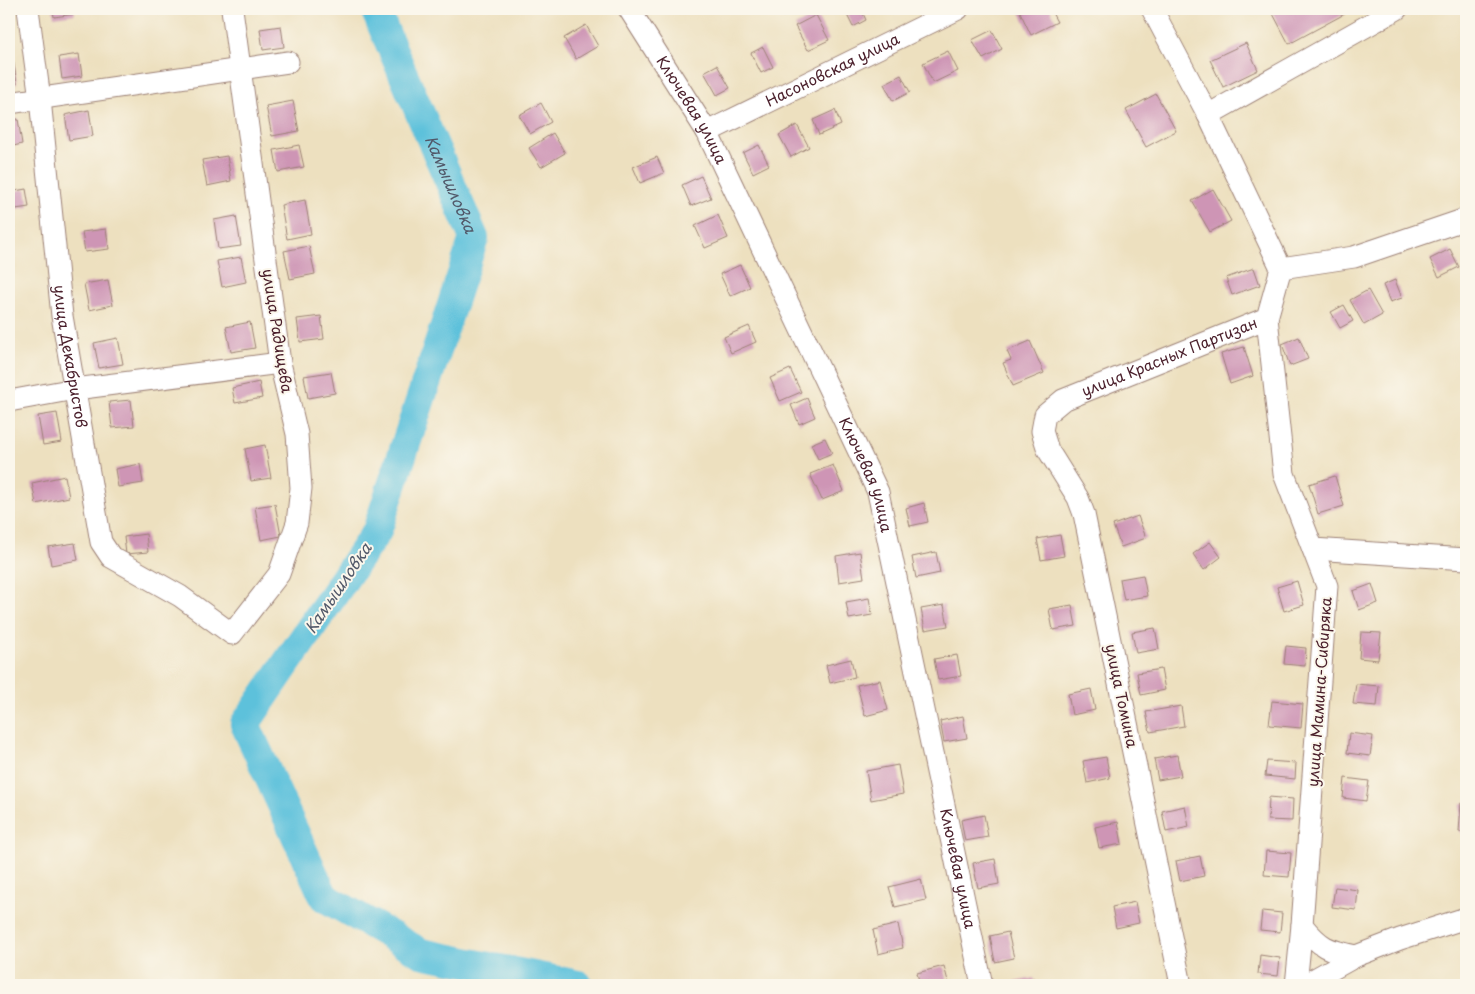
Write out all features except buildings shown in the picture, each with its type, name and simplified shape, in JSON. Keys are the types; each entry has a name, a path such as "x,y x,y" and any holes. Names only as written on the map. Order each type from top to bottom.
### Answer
{"street":[{"name":"улица Декабристов","path":"28,9 40,99 62,316 101,542 111,558 180,596 232,634"},
{"name":"улица Радищева","path":"232,9 280,362 297,434 301,488 297,523 279,574 232,634"},
{"name":"Ключевая улица","path":"629,9 707,132 878,492 982,985"},
{"name":"Насоновская улица","path":"707,132 958,9"},
{"path":"1152,9 1208,115 1281,268 1354,257 1466,219"},
{"path":"1208,115 1397,9"},
{"path":"9,103 288,62"},
{"name":"улица Красных Партизан","path":"1045,415 1063,400 1267,318 1281,268"},
{"name":"улица Мамина-Сибиряка","path":"1267,318 1284,474 1327,586 1296,985"},
{"path":"9,400 75,389 280,362"},
{"name":"улица Томина","path":"1045,415 1042,432 1048,450 1078,498 1084,514 1181,985"},
{"path":"1313,549 1466,559"},
{"path":"1304,985 1356,956 1400,939 1466,918"},
{"path":"1302,924 1316,942 1334,951 1356,956"}],"waterway":[{"name":"Камышловка","path":"375,9 474,238 377,531 245,724 324,897 421,953 578,985"}]}
